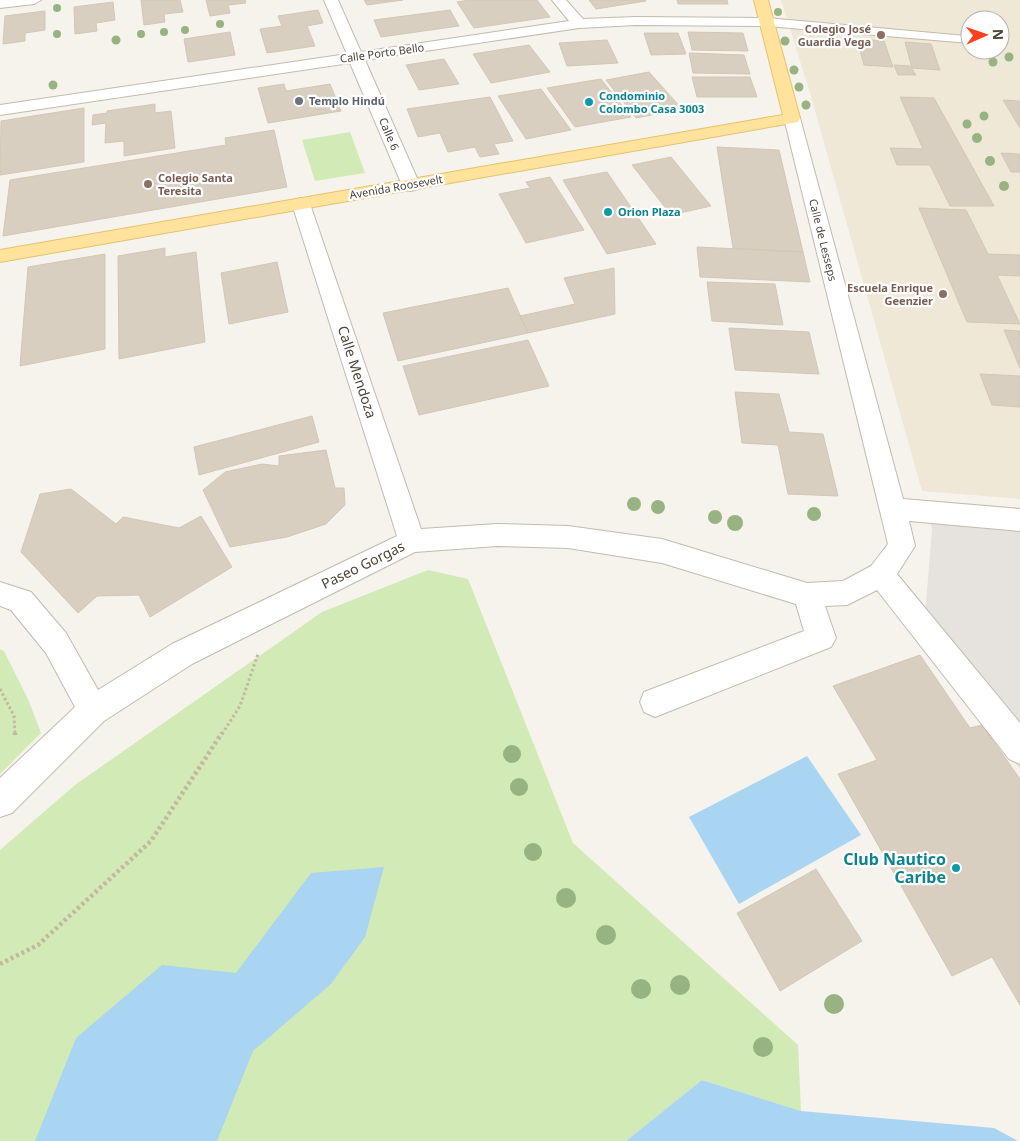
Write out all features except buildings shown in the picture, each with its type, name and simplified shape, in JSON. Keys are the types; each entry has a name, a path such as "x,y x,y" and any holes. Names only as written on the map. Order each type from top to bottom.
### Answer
{"main road":[{"name":"Calle de Lesseps","path":"761,0 792,118"},
{"name":"Avenida Roosevelt","path":"0,256 792,118"}],"street":[{"path":"0,4 34,0"},
{"name":"Calle 6","path":"332,0 411,185"},
{"path":"559,0 579,24"},
{"name":"Calle Porto Bello","path":"0,110 579,24 767,22 960,39"},
{"name":"Calle de Lesseps","path":"792,118 902,546 881,574"},
{"name":"Calle Mendoza","path":"302,204 412,541"},
{"path":"892,509 1020,520"},
{"name":"Paseo Gorgas","path":"0,801 93,710 182,654 412,541 497,535 568,537 662,551 807,595 847,593 881,574"},
{"path":"881,574 1020,748"},
{"path":"0,594 21,601 56,643 93,710"},
{"path":"655,702 821,638 807,595"}],"path":[{"path":"0,964 38,944 151,841 240,706 274,609"}],"shaded area":[{"name":"Escuela Enrique Geenzier","path":"781,0 1020,0 1020,499 922,491 810,93"},
{"path":"925,500 1020,508 1020,769 923,640 932,529"}],"green space":[{"path":"350,132 365,173 315,181 302,140"},
{"path":"428,570 468,579 573,843 798,1045 801,1111 702,1080 626,1141 0,1141 0,850 75,785 322,612"},
{"path":"0,649 4,651 28,699 41,733 0,774"}],"water":[{"path":"807,756 861,835 739,904 689,817"},
{"path":"384,867 365,937 331,984 253,1051 217,1141 35,1141 76,1038 162,965 236,973 311,873"},
{"path":"702,1080 801,1111 994,1128 1018,1141 626,1141"}],"place":[{"name":"Colegio José Guardia Vega","path":"881,35"},
{"name":"Templo Hindú","path":"299,101"},
{"name":"Condominio Colombo Casa 3003","path":"589,102"},
{"name":"Colegio Santa Teresita","path":"148,184"},
{"name":"Orion Plaza","path":"608,212"},
{"name":"Escuela Enrique Geenzier","path":"943,294"},
{"name":"Club Nautico Caribe","path":"956,868"}]}
